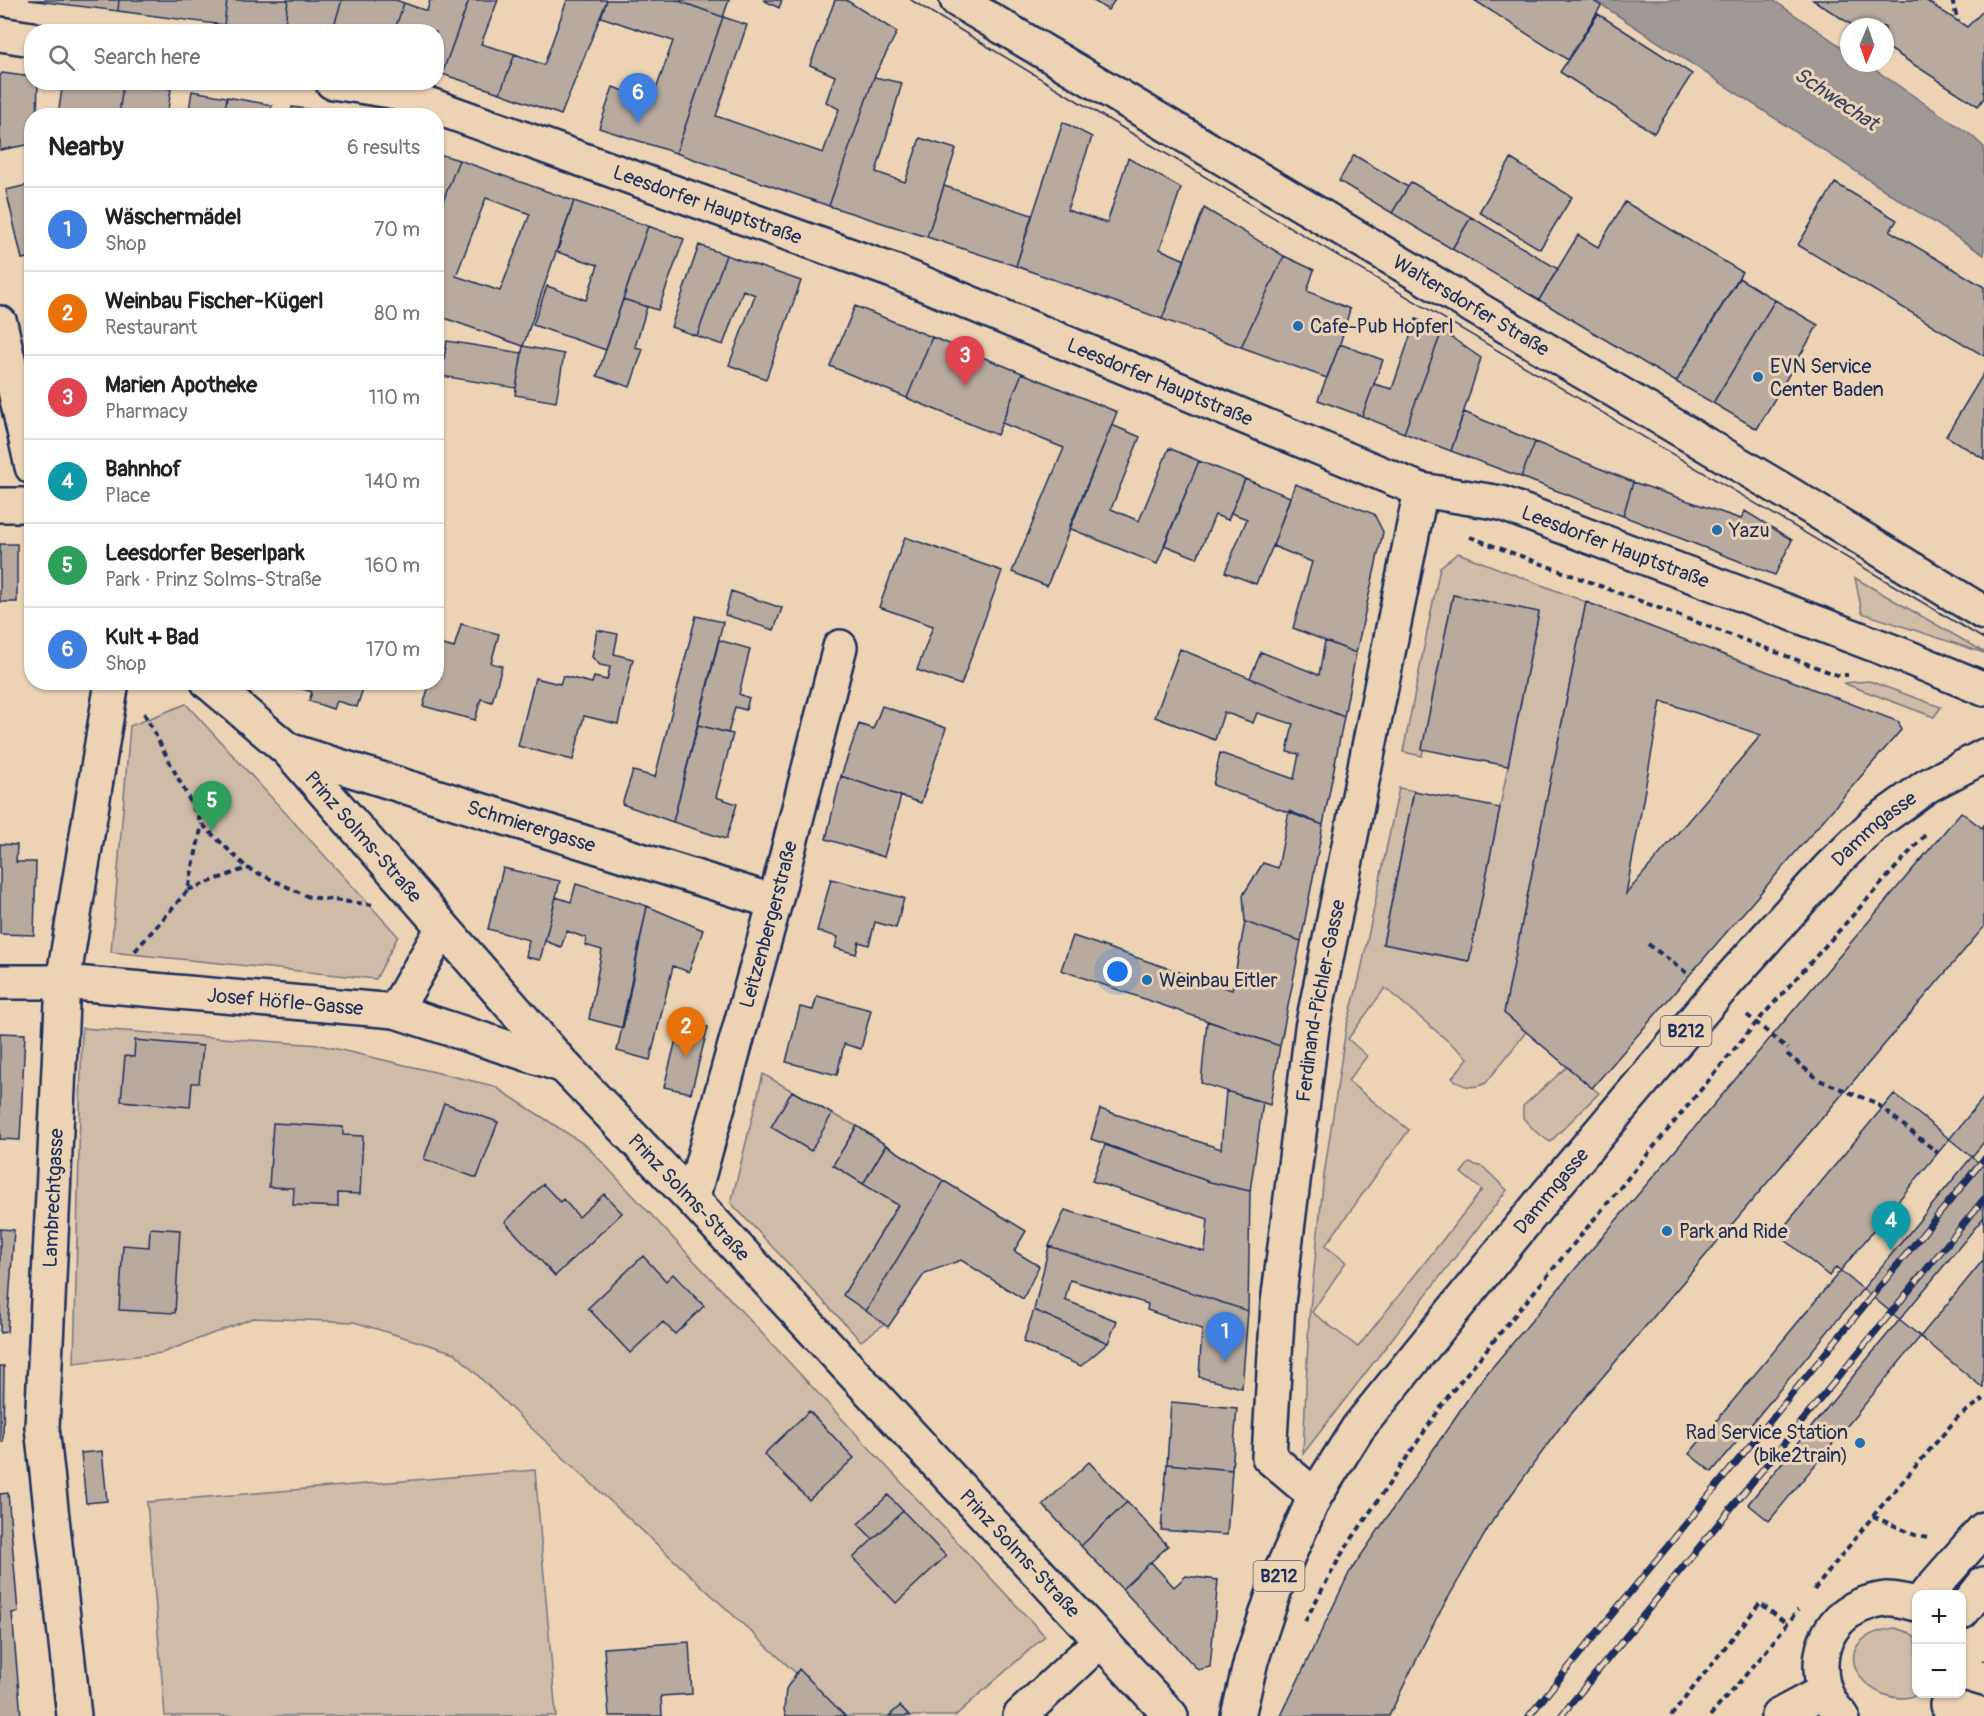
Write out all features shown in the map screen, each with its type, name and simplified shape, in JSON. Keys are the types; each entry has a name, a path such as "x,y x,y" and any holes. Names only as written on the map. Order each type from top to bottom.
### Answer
{"street":[{"name":"Waltersdorfer Straße","path":"957,0 1779,488 1984,613"},
{"path":"0,34 24,38"},
{"name":"Leesdorfer Hauptstraße","path":"384,90 438,108"},
{"name":"Leesdorfer Hauptstraße","path":"444,110 893,271 1421,490 1501,502 1907,657 1984,690"},
{"path":"0,323 24,431"},
{"name":"Ferdinand-Pichler-Gasse","path":"1315,1496 1269,1457 1278,1304 1312,1028 1421,490"},
{"path":"0,505 24,505"},
{"name":"Leitzenbergerstraße","path":"692,1199 775,902 840,647"},
{"name":"Lambrechtgasse","path":"74,1716 42,1427 63,982 111,690"},
{"name":"Prinz Solms-Straße","path":"217,690 288,750 564,1066 692,1199 1171,1716"},
{"name":"Schmierergasse","path":"288,750 775,902"},
{"name":"Dammgasse","path":"1238,1716 1251,1661 1280,1574 1315,1496 1358,1428 1546,1196 1719,991 1829,868 1874,825 1918,792 1984,756"},
{"path":"395,1011 443,928"},
{"name":"Josef Höfle-Gasse","path":"0,982 63,982 395,1011 564,1066"},
{"path":"1931,1590 1984,1529"},
{"path":"1966,1607 1984,1584"},
{"path":"1778,1716 1833,1704 1821,1678 1823,1648 1839,1620 1855,1608 1886,1599 1912,1603"},
{"path":"1020,1716 1100,1641"},
{"path":"1946,1705 1984,1716"}],"path":[{"path":"1952,0 1958,21"},
{"path":"139,703 202,824 247,868 309,897 371,904 381,908"},
{"path":"189,890 202,824"},
{"path":"1303,1626 1341,1555 1449,1395 1756,1023 1929,830"},
{"path":"132,954 189,890 247,868"},
{"path":"1648,944 1689,976"},
{"path":"1772,1036 1820,1080 1876,1103 1938,1153"},
{"path":"1808,1597 1873,1516 1959,1417 1984,1399"},
{"path":"1873,1516 1917,1536 1934,1538"},
{"path":"1671,1716 1760,1603 1787,1624"},
{"path":"1710,1716 1801,1606"}],"shaded area":[{"path":"1458,553 1586,602 1504,1013 1526,1032 1486,1083 1472,1087 1464,1086 1452,1078 1468,1058 1385,988 1348,1039 1367,1056 1348,1081 1409,1130 1325,1246 1346,1262 1312,1312 1358,1347 1482,1190 1461,1173 1469,1163 1483,1167 1507,1190 1303,1454 1309,1318 1324,1175 1346,1028 1359,980 1399,788 1414,791 1383,944 1469,961 1539,612 1453,595 1422,756 1403,752 1440,567"},
{"path":"1855,578 1984,652 1984,653 1862,613"},
{"path":"1869,681 1941,707 1934,717 1843,683"},
{"path":"186,704 398,936 376,979 111,952 130,726"},
{"path":"82,1028 320,1045 494,1086 587,1146 1045,1636 955,1716 910,1716 900,1706 889,1716 842,1716 526,1423 455,1353 354,1322 253,1318 162,1353 74,1363"},
{"path":"1567,1067 1599,1093 1550,1142 1523,1118 1523,1106"},
{"path":"763,1074 857,1126 833,1165 898,1205 884,1324 861,1341 731,1203"},
{"path":"535,1470 556,1716 165,1716 147,1502"},
{"path":"1895,1628 1912,1635 1912,1696 1901,1698 1884,1695 1869,1686 1858,1673 1854,1660 1857,1646 1870,1635"}],"water":[{"name":"Schwechat","path":"1594,0 1773,0 1840,46 1840,72 1878,72 1971,135 1984,147 1984,255"}],"building":[{"path":"29,0 119,0 118,11"},
{"path":"119,0 227,0 224,24 118,11"},
{"path":"227,0 288,0 285,24 224,24"},
{"path":"288,0 342,0 334,24 285,24"},
{"path":"342,0 396,0 404,3 397,24 334,24"},
{"path":"430,0 469,0 444,69 444,24 397,24 404,3 427,11"},
{"path":"469,0 498,0 481,44 515,54 500,93 444,75 444,69"},
{"path":"567,0 607,0 561,115 500,93 515,54 544,65"},
{"path":"607,0 676,0 723,17 676,153 599,128 613,87 652,101 673,41 601,17"},
{"path":"676,0 729,0 723,17"},
{"path":"763,0 782,0 779,8"},
{"path":"835,0 846,0 897,32 874,77 829,206 676,153 723,17 747,25 716,116 823,153 839,109 826,102 835,76 810,65"},
{"path":"1092,0 1115,0 1108,10"},
{"path":"1474,0 1592,0 1601,6 1568,60"},
{"path":"1813,0 1925,0 1967,27 1984,10 1984,98 1978,106 1894,52 1894,18 1841,18"},
{"path":"1598,14 1692,74 1654,133 1560,72"},
{"path":"2,73 24,76 24,90 38,90 37,108 24,108 24,146 0,150 0,76"},
{"path":"874,77 902,83 876,172 905,182 920,138 956,149 927,237 829,206"},
{"path":"62,90 122,90 120,108 59,108"},
{"path":"122,90 171,90 168,108 120,108"},
{"path":"192,91 227,97 225,108 189,108"},
{"path":"227,97 272,105 271,108 225,108"},
{"path":"1063,122 1092,137 1067,210 1107,223 1128,158 1181,188 1160,249 1185,260 1162,319 1016,266"},
{"path":"444,155 459,160 444,198"},
{"path":"1354,155 1408,187 1392,213 1339,181"},
{"path":"1511,159 1572,197 1540,249 1479,212"},
{"path":"459,160 574,201 523,346 444,318 444,198","holes":["486,198 530,214 500,291 456,276"]},
{"path":"1411,182 1471,217 1452,249 1392,213"},
{"path":"1835,183 1897,220 1890,231 1984,287 1984,356 1798,245"},
{"path":"24,186 24,259 22,259 6,190"},
{"path":"944,186 1032,215 1016,266 927,237"},
{"path":"574,201 648,226 606,350 533,325 547,286 586,300 598,265 557,252"},
{"path":"1625,202 1742,272 1676,382 1539,300 1578,235 1598,247"},
{"path":"1204,208 1284,256 1241,347 1162,319"},
{"path":"1471,217 1558,269 1539,300 1452,249"},
{"path":"648,226 684,239 658,310 623,299"},
{"path":"699,245 726,255 697,336 671,327"},
{"path":"726,255 801,281 766,379 729,365 755,295 743,290 723,345 697,336"},
{"name":"Cafe-Pub Hopferl","path":"1284,256 1314,270 1307,291 1350,309 1327,378 1241,347"},
{"path":"1739,278 1775,300 1713,403 1676,382"},
{"path":"623,299 647,307 635,347 643,349 630,387 597,376"},
{"name":"EVN Service Center Baden","path":"1775,300 1818,325 1757,429 1713,403"},
{"path":"855,306 932,337 907,398 830,366"},
{"path":"1416,319 1442,331 1404,433 1362,416 1374,384 1392,389"},
{"path":"1442,331 1481,358 1451,451 1404,433"},
{"path":"932,337 1022,373 997,435 907,398"},
{"path":"447,341 522,353 516,388 444,376"},
{"path":"1340,344 1383,360 1362,416 1318,400"},
{"path":"523,346 564,354 556,402 515,395"},
{"path":"1022,373 1117,412 1047,586 1012,572 1064,448 1002,423"},
{"path":"1984,373 1984,459 1946,436"},
{"path":"1464,412 1535,442 1521,477 1451,451"},
{"path":"1112,425 1140,437 1111,509 1139,521 1169,448 1199,461 1157,564 1069,528"},
{"path":"1535,442 1633,482 1623,516 1521,477"},
{"path":"1199,461 1245,479 1228,520 1215,515 1197,558 1164,545"},
{"path":"1245,479 1290,497 1273,546 1256,584 1225,572 1247,519 1231,513"},
{"name":"Yazu","path":"1633,482 1741,519 1745,511 1792,540 1775,575 1623,516"},
{"path":"1295,484 1374,514 1383,532 1356,653 1293,628 1312,562 1273,546"},
{"path":"905,537 1002,571 961,685 917,670 933,626 879,607"},
{"path":"0,544 17,544 17,602 0,602"},
{"path":"731,591 782,608 774,630 725,615"},
{"path":"1453,595 1539,612 1508,766 1422,749"},
{"path":"1586,602 1899,722 1901,730 1592,1088 1504,1013","holes":["1661,701 1761,735 1626,894"]},
{"path":"696,616 723,622 673,822 622,804 633,771 655,777"},
{"path":"461,624 499,634 491,663 502,666 492,702 481,699 475,720 423,706 428,690 444,690 444,645 454,648"},
{"path":"597,630 618,634 614,654 633,659 618,724 584,716 573,760 518,746 535,678 560,684 563,676 592,683 594,677 607,680 610,667 600,665 592,657"},
{"path":"719,640 750,649 739,694 749,698 746,710 735,707 728,733 698,725"},
{"path":"1325,641 1356,653 1344,717 1250,678 1261,652 1319,675"},
{"path":"1180,649 1344,717 1323,825 1213,785 1220,753 1294,779 1299,754 1287,752 1293,724 1257,713 1253,723 1224,712 1215,740 1155,717"},
{"path":"306,690 362,690 357,707 336,701 333,709 309,701 312,692"},
{"path":"882,706 946,728 921,803 841,776 859,724 873,729"},
{"path":"698,725 733,734 716,797 737,804 726,839 673,822"},
{"path":"841,776 901,796 884,857 826,839"},
{"path":"1414,791 1500,808 1469,961 1383,944"},
{"path":"1289,811 1323,825 1301,941 1245,922 1243,895 1263,863 1278,868"},
{"name":"Park and Ride","path":"1961,812 1982,828 1984,825 1984,927 1561,1426 1493,1520 1436,1619 1389,1716 1281,1716 1349,1573 1478,1384"},
{"path":"0,844 17,845 16,862 36,862 34,935 0,934"},
{"path":"503,868 560,881 540,960 526,957 529,940 488,929"},
{"path":"831,879 904,898 896,928 875,922 869,945 859,942 856,954 835,948 838,937 817,931"},
{"path":"576,884 647,906 623,1028 589,1019 602,950 585,945 586,938 567,931 561,947 545,941 556,897 571,902"},
{"path":"647,906 703,930 689,972 673,966 650,1060 617,1051"},
{"name":"Weinbau Eitler","path":"1245,922 1301,941 1280,1046 1061,970 1073,936 1232,990"},
{"path":"817,996 871,1010 861,1049 844,1044 837,1075 786,1062 800,1007 813,1010"},
{"path":"681,1020 708,1027 691,1093 664,1087"},
{"path":"1207,1021 1280,1046 1270,1105 1201,1083"},
{"path":"0,1033 25,1034 20,1140 0,1139"},
{"path":"135,1040 203,1046 199,1083 192,1083 190,1107 121,1101 125,1056 134,1057"},
{"path":"792,1091 832,1114 811,1151 771,1127"},
{"path":"1226,1091 1263,1102 1250,1191 1210,1182 1091,1139 1100,1109 1221,1149"},
{"path":"1894,1094 1984,1167 1983,1388 1836,1267 1829,1276 1778,1234"},
{"path":"1984,1097 1984,1142 1712,1472 1689,1454"},
{"path":"444,1103 498,1122 477,1178 424,1159"},
{"path":"273,1123 343,1127 343,1135 363,1136 360,1194 338,1193 338,1207 293,1205 294,1188 269,1187"},
{"path":"857,1126 886,1145 863,1184 833,1165"},
{"path":"886,1145 944,1181 866,1311 843,1295 898,1205 863,1184"},
{"path":"1105,1145 1210,1182 1250,1191 1248,1311 1049,1246 1065,1210 1205,1252 1208,1219 1092,1181"},
{"path":"944,1181 1026,1231 1014,1251 1039,1266 1023,1299 961,1260 925,1273 888,1327 866,1311"},
{"path":"543,1184 560,1202 563,1199 579,1217 604,1194 622,1213 555,1276 505,1222"},
{"path":"1984,1217 1984,1259 1769,1521 1748,1504"},
{"path":"150,1228 180,1230 175,1313 119,1310 123,1245 149,1247"},
{"path":"0,1229 14,1230 7,1332 0,1333"},
{"path":"1049,1246 1248,1311 1242,1388 1199,1377 1202,1329 1147,1310 1148,1304 1070,1280 1065,1300 1117,1321 1108,1343 1034,1310"},
{"path":"643,1256 666,1281 673,1274 704,1306 675,1334 663,1322 630,1353 588,1308"},
{"path":"1034,1310 1108,1343 1081,1366 1023,1342"},
{"path":"0,1366 4,1366 3,1442 0,1442"},
{"path":"1171,1402 1237,1408 1232,1470 1167,1464"},
{"path":"809,1411 854,1458 809,1500 764,1454"},
{"path":"102,1451 107,1501 86,1503 81,1453"},
{"path":"1089,1462 1127,1502 1081,1546 1043,1505"},
{"path":"1167,1464 1232,1470 1227,1535 1161,1530"},
{"path":"8,1493 18,1612 12,1613 21,1716 0,1716 0,1494"},
{"path":"888,1495 903,1511 873,1539 858,1524"},
{"path":"1127,1502 1168,1546 1122,1589 1081,1546"},
{"path":"903,1511 946,1556 896,1603 853,1558"},
{"path":"1151,1562 1174,1587 1186,1576 1218,1580 1210,1667 1198,1670 1122,1589"},
{"path":"689,1642 692,1694 661,1696 662,1716 609,1716 604,1648"},
{"path":"799,1669 845,1716 786,1716 784,1710 786,1689"},
{"path":"900,1706 910,1716 889,1716"}],"tram line":[{"path":"911,0 1984,639"}],"railway":[{"path":"1529,1716 1984,1159"},
{"path":"1561,1716 1984,1199"}],"place":[{"name":"Kult + Bad","path":"638,123"},
{"name":"Cafe-Pub Hopferl","path":"1298,326"},
{"name":"EVN Service Center Baden","path":"1758,377"},
{"name":"Marien Apotheke","path":"965,386"},
{"name":"Yazu","path":"1717,530"},
{"name":"Leesdorfer Beserlpark","path":"212,831"},
{"name":"Weinbau Eitler","path":"1147,980"},
{"name":"Weinbau Fischer-Kügerl","path":"686,1057"},
{"name":"Park and Ride","path":"1667,1231"},
{"name":"Bahnhof","path":"1891,1251"},
{"name":"Wäschermädel","path":"1225,1362"},
{"name":"Rad Service Station (bike2train)","path":"1860,1443"}]}
